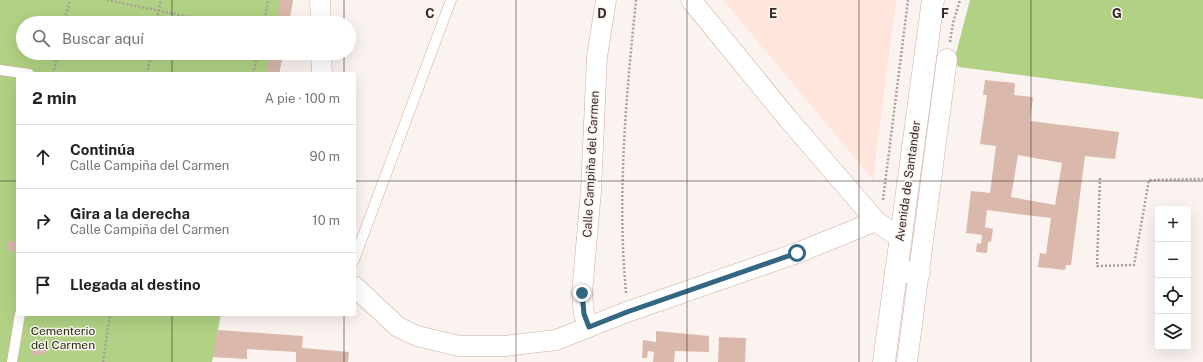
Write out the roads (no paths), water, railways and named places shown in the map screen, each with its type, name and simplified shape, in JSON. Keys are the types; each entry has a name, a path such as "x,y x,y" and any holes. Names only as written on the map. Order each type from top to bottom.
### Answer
{"main road":[{"name":"Avenida de Santander","path":"884,362 933,0"},
{"path":"896,271 919,273"}],"street":[{"path":"320,0 321,16"},
{"name":"Calle Campiña del Carmen","path":"589,327 584,314 582,293 591,191 597,57 606,0"},
{"path":"691,0 789,120 878,223 900,238"},
{"name":"Avenida de Santander","path":"908,362 947,59"},
{"path":"321,60 322,72"},
{"path":"356,288 398,327 417,336 460,346 505,346 556,340 627,312 797,253 878,223"}],"lane":[{"path":"356,255 452,0"},
{"path":"0,70 16,72"},
{"path":"12,362 20,316"}],"park label":[{"name":"Cementerio del Carmen","path":"63,338"}]}
